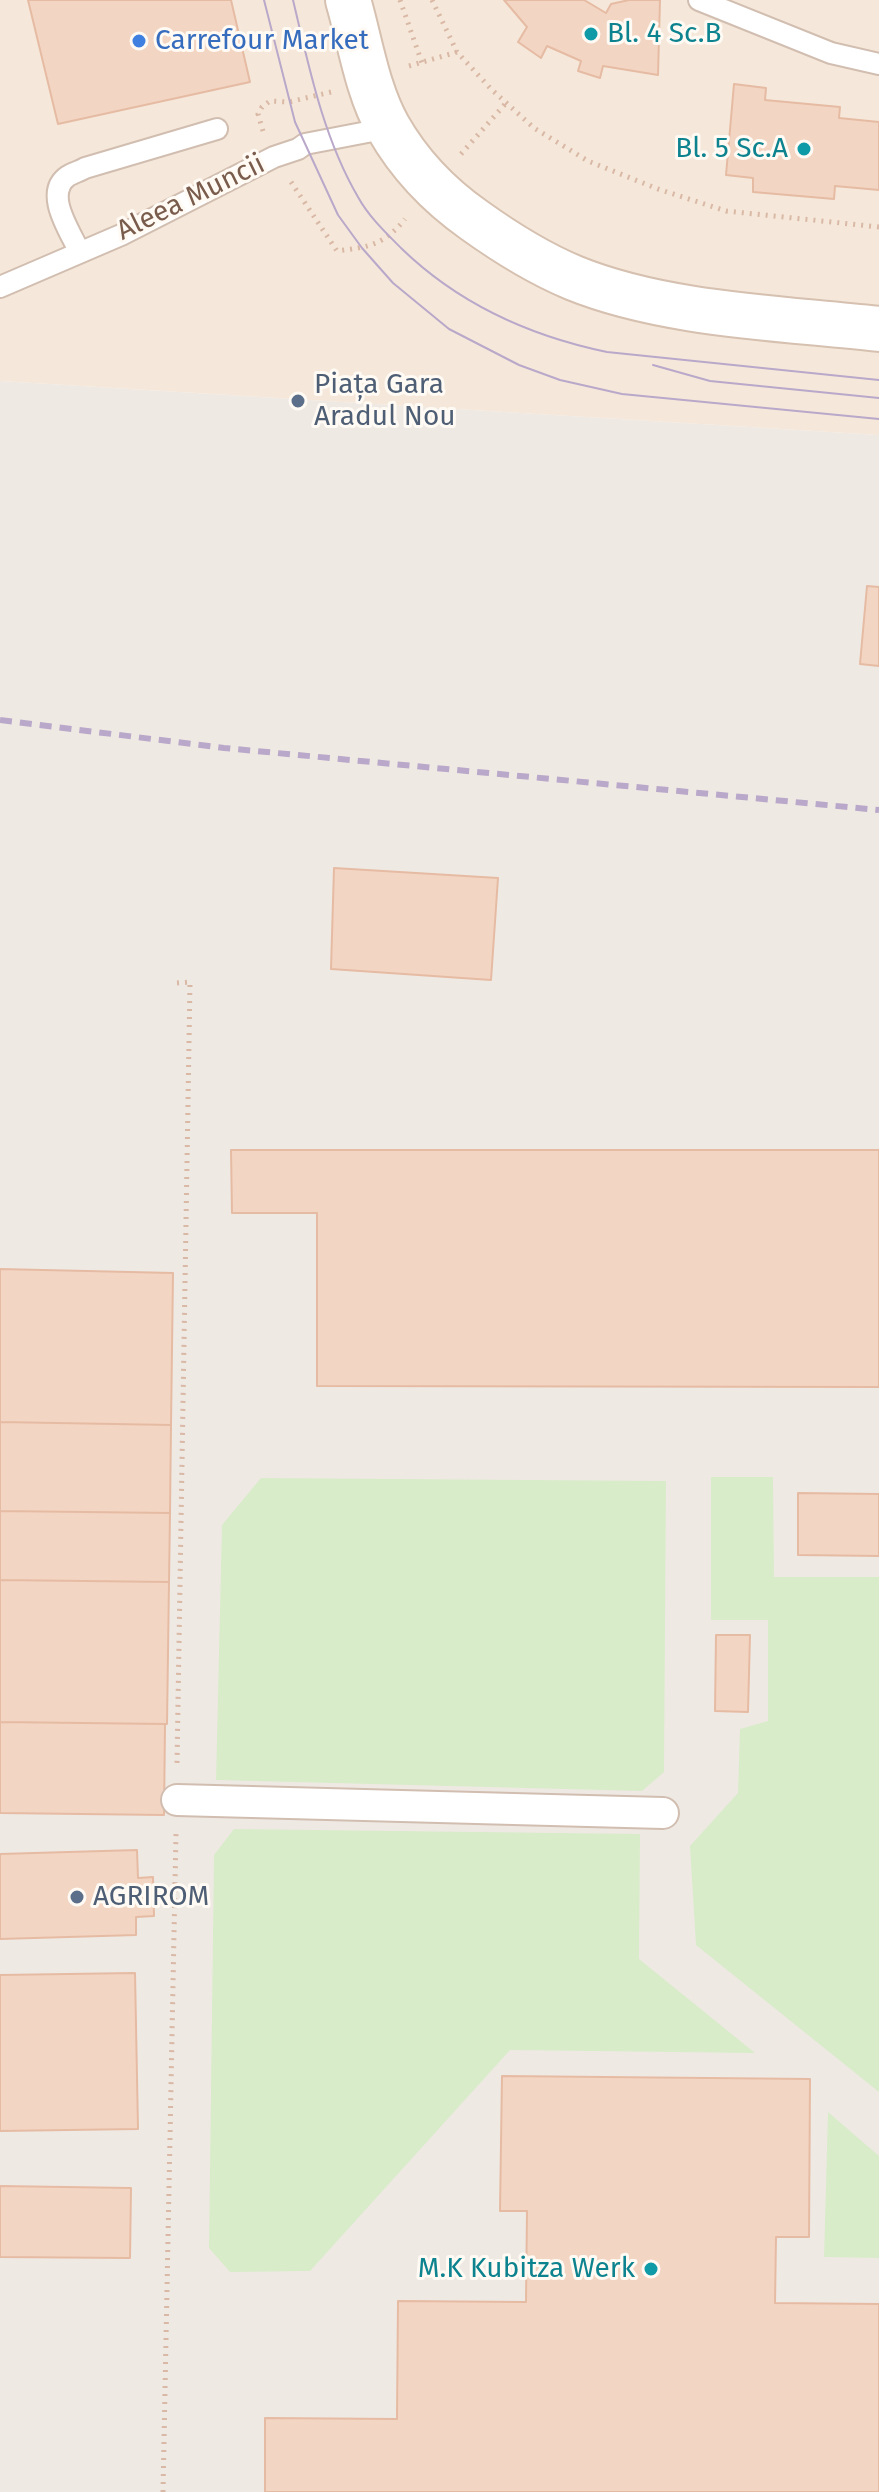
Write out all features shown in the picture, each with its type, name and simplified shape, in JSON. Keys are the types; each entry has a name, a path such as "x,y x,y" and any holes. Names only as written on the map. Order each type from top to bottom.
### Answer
{"main road":[{"path":"348,0 388,128 423,175 461,210 502,240 576,278 649,300 708,310 879,329"}],"street":[{"path":"177,1800 663,1813"}],"lane":[{"path":"699,0 731,6 831,53 879,64"},
{"name":"Aleea Muncii","path":"0,287 121,235 305,144 388,128"},
{"path":"79,251 56,201 59,186 66,177 85,168 217,129"}],"path":[{"path":"400,0 422,63"},
{"path":"432,0 457,52 491,89 534,128 588,161 658,189 726,211 879,227"},
{"path":"163,2492 190,982 177,983"}],"shaded area":[{"path":"0,0 879,0 879,435 0,381"},
{"path":"0,381 879,435 879,2492 0,2492"}],"green space":[{"path":"711,1477 773,1477 774,1577 879,1577 879,2092 696,1945 690,1846 738,1793 740,1729 768,1721 768,1620 711,1620"},
{"path":"261,1478 666,1481 664,1772 642,1791 216,1780 222,1525"},
{"path":"234,1829 640,1834 639,1959 755,2053 510,2050 310,2271 230,2272 209,2248 214,1855"},
{"path":"828,2112 879,2156 879,2258 824,2257"}],"building":[{"name":"Carrefour Market","path":"28,0 231,0 250,82 58,124"},
{"name":"Bl. 4 Sc.B","path":"504,0 584,0 606,13 611,4 629,0 660,0 658,75 603,66 600,78 578,71 581,61 547,46 541,58 518,42 527,27"},
{"name":"Bl. 5 Sc.A","path":"734,84 766,88 765,100 840,107 839,118 879,122 879,190 835,186 834,199 753,192 753,178 726,175"},
{"path":"867,586 879,587 879,666 860,664"},
{"path":"334,868 498,878 491,980 331,969"},
{"path":"231,1150 879,1150 879,1387 317,1386 317,1213 232,1213"},
{"path":"0,1269 173,1273 171,1425 0,1422"},
{"path":"0,1422 171,1425 170,1513 0,1511"},
{"path":"798,1493 879,1494 879,1556 798,1555"},
{"path":"0,1511 170,1513 169,1582 0,1580"},
{"path":"0,1580 169,1582 167,1724 0,1722"},
{"path":"716,1635 750,1635 748,1712 715,1711"},
{"path":"0,1722 165,1724 164,1815 0,1813"},
{"name":"AGRIROM","path":"137,1850 138,1878 153,1877 154,1916 136,1917 136,1935 0,1939 0,1854"},
{"path":"135,1973 138,2129 0,2131 0,1975"},
{"name":"M.K Kubitza Werk","path":"502,2076 810,2079 809,2237 776,2237 775,2303 879,2304 879,2492 265,2492 265,2418 397,2419 398,2301 526,2302 527,2211 500,2211"},
{"path":"0,2186 131,2188 130,2258 0,2257"}],"tram line":[{"path":"264,0 295,122 338,215 393,283 449,329 519,365 560,380 622,394 879,419"},
{"path":"293,0 326,126 358,197 396,243 447,286 523,327 607,352 879,380"},
{"path":"653,365 710,381 879,398"}],"railway":[{"path":"0,720 224,748 879,810"}],"place":[{"name":"Bl. 4 Sc.B","path":"591,34"},
{"name":"Carrefour Market","path":"139,41"},
{"name":"Bl. 5 Sc.A","path":"804,149"},
{"name":"Piața Gara Aradul Nou","path":"298,401"},
{"name":"AGRIROM","path":"77,1897"},
{"name":"M.K Kubitza Werk","path":"651,2269"}]}
